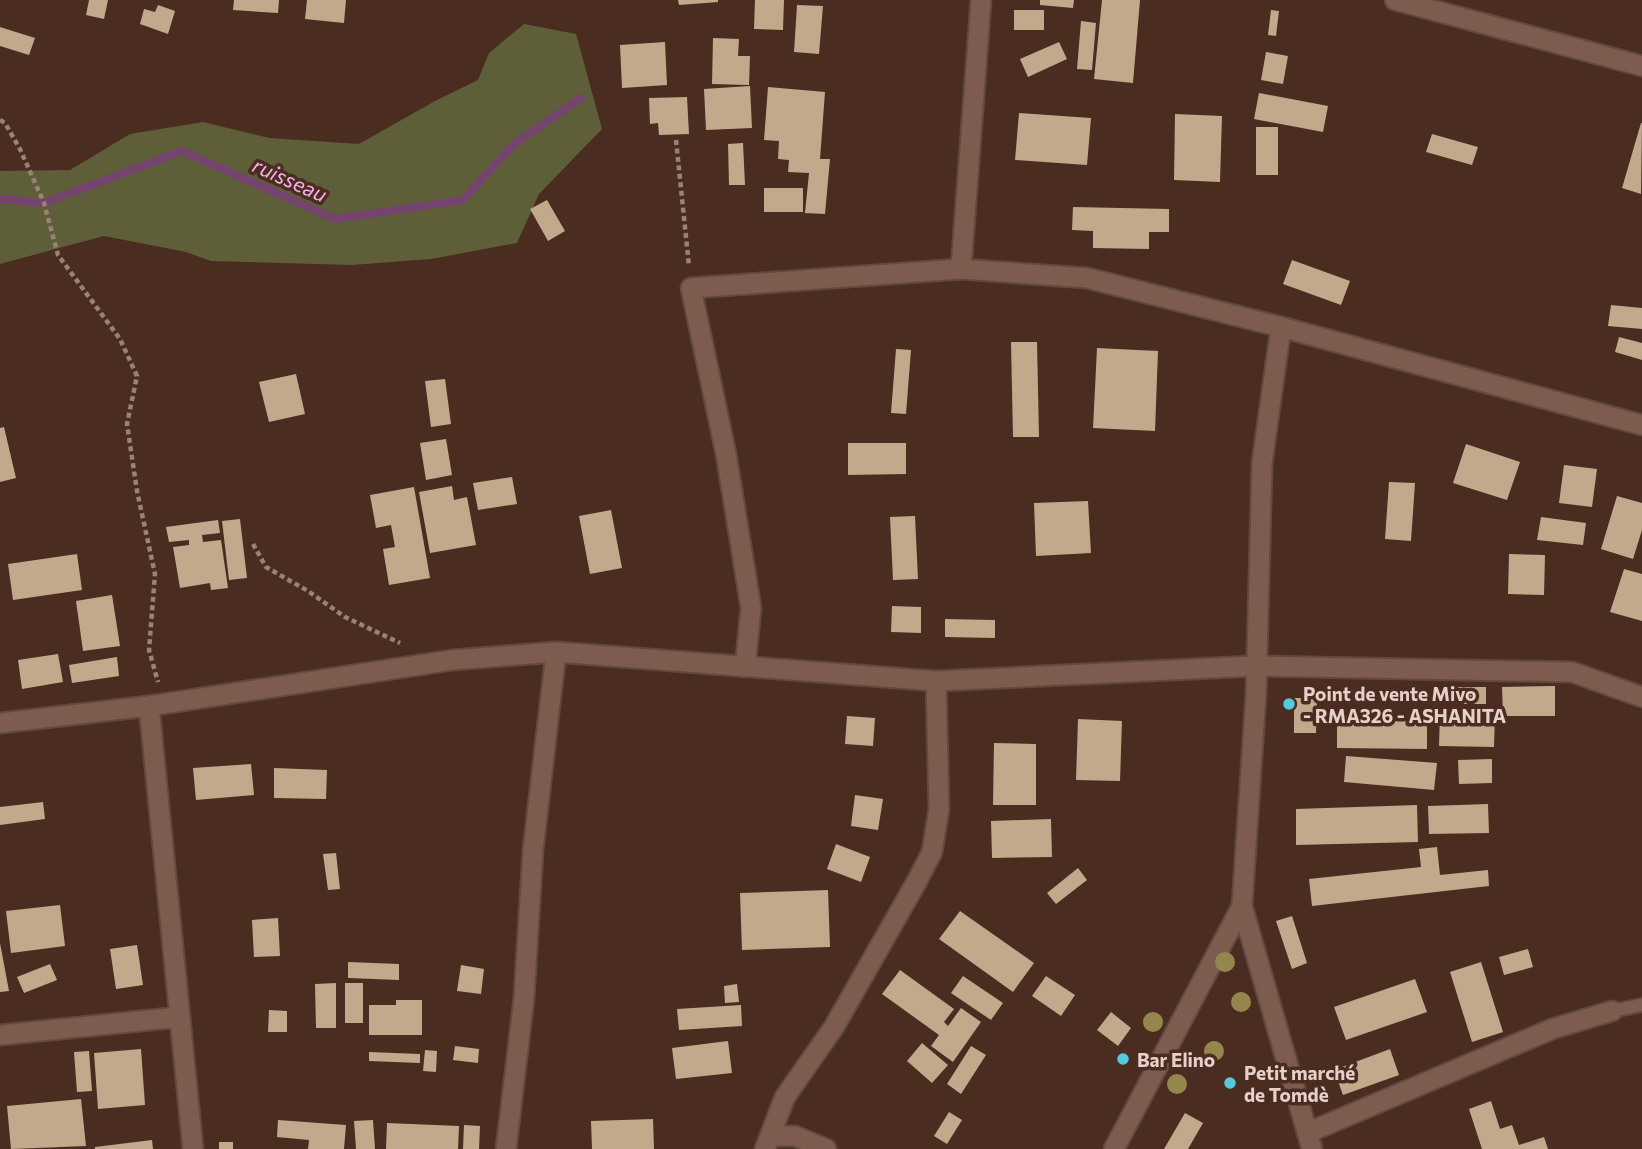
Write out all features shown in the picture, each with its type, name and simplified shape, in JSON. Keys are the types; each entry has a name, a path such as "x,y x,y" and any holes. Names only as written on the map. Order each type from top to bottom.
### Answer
{"street":[{"path":"961,269 981,0"},
{"path":"1395,0 1642,66"},
{"path":"745,667 751,608 726,454 691,288 961,269 1087,278 1281,327 1642,425"},
{"path":"1281,327 1262,463 1256,694 1242,906 1309,1141 1552,1029 1612,1011"},
{"path":"506,1149 524,998 533,850 556,652"},
{"path":"0,723 156,704 453,660 556,652 936,681 1255,666 1572,672 1642,697"},
{"path":"768,1143 785,1097 834,1027 932,852 939,809 936,681"},
{"path":"156,704 193,1149"},
{"path":"1115,1149 1242,906"},
{"path":"0,1035 180,1017"},
{"path":"768,1143 795,1136 826,1149"}],"lane":[{"path":"1612,1011 1642,1005"}],"path":[{"path":"0,120 5,123 20,149 44,203 58,255 120,339 137,376 127,424 137,491 155,574 149,650 156,704"},
{"path":"676,140 691,288"},
{"path":"253,544 266,567 308,591 345,617 412,649"}],"shaded area":[{"path":"524,24 576,34 602,129 539,194 517,243 431,259 352,265 211,261 186,252 104,236 0,264 0,171 70,170 130,134 203,122 269,138 359,144 478,80 489,53"}],"building":[{"path":"89,0 108,0 104,19 86,15"},
{"path":"234,0 279,0 278,13 233,10"},
{"path":"307,0 346,0 344,23 305,19"},
{"path":"678,0 718,0 718,2 679,5"},
{"path":"755,0 784,0 783,30 754,29"},
{"path":"1040,0 1074,0 1073,8 1040,5"},
{"path":"1102,0 1140,0 1133,83 1094,79"},
{"path":"158,5 175,11 168,34 140,24 144,9 155,12"},
{"path":"797,5 823,6 819,54 794,52"},
{"path":"1014,10 1044,10 1044,30 1014,30"},
{"path":"1271,10 1279,11 1276,36 1268,35"},
{"path":"1081,21 1096,23 1092,70 1077,69"},
{"path":"0,27 35,38 29,55 0,46"},
{"path":"713,38 739,39 738,56 750,56 749,85 712,84"},
{"path":"665,42 667,85 622,88 620,45"},
{"path":"1059,42 1067,59 1028,77 1020,59"},
{"path":"1266,52 1288,56 1283,84 1261,80"},
{"path":"750,86 752,128 706,130 704,89"},
{"path":"768,87 825,92 820,159 830,159 825,214 805,213 809,173 788,172 789,160 778,159 779,141 764,140"},
{"path":"1259,93 1328,106 1323,132 1254,119"},
{"path":"687,97 689,134 659,135 658,123 650,124 649,98"},
{"path":"1019,113 1091,118 1087,165 1015,160"},
{"path":"1175,114 1222,116 1220,182 1174,180"},
{"path":"1642,123 1641,194 1622,188"},
{"path":"1256,127 1278,127 1278,175 1256,175"},
{"path":"1432,134 1478,147 1472,165 1426,152"},
{"path":"743,143 745,185 729,185 728,144"},
{"path":"764,188 803,188 803,212 764,212"},
{"path":"547,200 565,231 548,241 530,209"},
{"path":"1073,207 1169,209 1169,232 1149,232 1149,249 1093,248 1093,231 1072,230"},
{"path":"1292,260 1350,281 1341,305 1283,284"},
{"path":"1611,305 1642,308 1642,329 1608,326"},
{"path":"1619,337 1642,343 1642,360 1615,352"},
{"path":"1011,342 1037,342 1039,437 1013,437"},
{"path":"1097,348 1158,351 1155,431 1093,428"},
{"path":"896,349 911,350 906,414 891,413"},
{"path":"296,374 305,414 269,422 259,382"},
{"path":"445,379 451,424 431,427 425,381"},
{"path":"4,427 16,478 0,482 0,428"},
{"path":"446,439 452,475 426,480 420,443"},
{"path":"848,443 906,443 906,474 848,475"},
{"path":"1466,444 1520,462 1507,500 1453,483"},
{"path":"1564,465 1597,469 1592,507 1559,503"},
{"path":"512,477 517,504 478,510 473,483"},
{"path":"1389,482 1415,483 1411,541 1385,539"},
{"path":"452,486 454,500 467,497 476,545 430,553 419,492"},
{"path":"414,487 430,578 389,585 383,549 395,547 391,525 376,528 370,495"},
{"path":"1617,496 1642,503 1642,530 1633,559 1601,549"},
{"path":"1088,501 1091,553 1036,556 1034,503"},
{"path":"611,510 622,568 590,574 579,516"},
{"path":"915,516 918,579 893,580 890,517"},
{"path":"1541,517 1586,523 1583,545 1537,540"},
{"path":"240,519 247,578 229,580 222,521"},
{"path":"218,520 220,533 202,535 203,542 221,540 228,588 211,590 210,583 180,588 173,547 189,545 189,540 169,542 166,527"},
{"path":"77,554 82,590 13,600 8,564"},
{"path":"1509,554 1545,555 1544,595 1508,594"},
{"path":"1624,569 1642,574 1642,621 1610,612"},
{"path":"112,595 120,646 83,651 76,601"},
{"path":"892,606 921,607 921,633 891,632"},
{"path":"945,619 995,620 995,638 945,637"},
{"path":"58,654 63,682 22,689 18,660"},
{"path":"117,657 119,676 72,683 69,665"},
{"path":"1555,686 1555,716 1503,716 1502,687"},
{"path":"1442,687 1486,687 1486,704 1442,704"},
{"path":"1294,698 1317,698 1316,733 1294,733"},
{"path":"1440,712 1495,713 1494,747 1439,746"},
{"path":"847,716 875,718 873,746 845,744"},
{"path":"1337,717 1427,718 1427,749 1337,748"},
{"path":"1078,719 1122,721 1120,781 1076,780"},
{"path":"994,743 1036,744 1036,805 993,805"},
{"path":"1346,756 1437,763 1434,790 1344,782"},
{"path":"1492,759 1492,783 1459,784 1458,760"},
{"path":"251,764 254,795 196,800 193,768"},
{"path":"274,768 327,770 326,799 274,798"},
{"path":"855,795 883,799 878,830 851,826"},
{"path":"43,802 45,819 0,825 0,807"},
{"path":"1488,804 1489,833 1429,834 1428,806"},
{"path":"1417,805 1418,842 1296,845 1296,809"},
{"path":"1051,819 1052,857 992,858 991,821"},
{"path":"836,844 870,857 861,882 827,869"},
{"path":"1437,847 1440,875 1488,870 1489,886 1312,906 1309,879 1421,867 1419,849"},
{"path":"336,853 340,889 328,890 323,854"},
{"path":"1078,868 1087,880 1056,904 1047,893"},
{"path":"828,890 830,947 742,950 740,893"},
{"path":"60,905 65,946 11,953 6,911"},
{"path":"960,911 1034,963 1013,992 939,939"},
{"path":"1292,916 1307,963 1292,969 1276,921"},
{"path":"278,918 280,956 254,957 252,920"},
{"path":"0,943 9,991 0,992"},
{"path":"137,945 143,985 116,989 110,949"},
{"path":"1528,949 1533,967 1504,975 1499,957"},
{"path":"348,962 399,964 399,980 348,978"},
{"path":"1481,962 1503,1032 1472,1042 1450,972"},
{"path":"50,964 57,980 24,993 17,977"},
{"path":"461,965 484,969 481,994 457,991"},
{"path":"900,970 954,1009 944,1022 948,1026 961,1008 981,1022 953,1062 931,1046 939,1035 882,994"},
{"path":"963,976 1003,1003 991,1020 951,993"},
{"path":"1046,976 1075,995 1061,1016 1032,996"},
{"path":"1415,979 1427,1012 1346,1040 1334,1007"},
{"path":"336,983 336,1028 316,1028 315,984"},
{"path":"345,983 363,983 363,1023 345,1023"},
{"path":"737,984 739,1002 725,1003 724,986"},
{"path":"396,1000 422,1000 422,1035 369,1035 369,1005 396,1005"},
{"path":"741,1005 742,1026 679,1030 677,1009"},
{"path":"269,1010 287,1011 287,1032 268,1032"},
{"path":"1111,1012 1131,1028 1118,1046 1097,1030"},
{"path":"728,1041 732,1073 676,1079 672,1048"},
{"path":"922,1043 948,1065 932,1083 907,1061"},
{"path":"455,1046 479,1049 478,1063 453,1060"},
{"path":"971,1046 986,1055 961,1094 947,1084"},
{"path":"141,1049 145,1105 98,1109 94,1053"},
{"path":"1390,1049 1399,1075 1343,1095 1334,1070"},
{"path":"425,1050 437,1051 436,1072 423,1071"},
{"path":"89,1051 92,1091 77,1092 74,1052"},
{"path":"369,1052 420,1054 420,1063 369,1061"},
{"path":"81,1099 86,1146 11,1149 7,1106"},
{"path":"1491,1101 1500,1129 1512,1125 1519,1145 1544,1137 1548,1149 1482,1149 1469,1109"},
{"path":"949,1112 962,1120 947,1144 934,1136"},
{"path":"1185,1113 1203,1123 1188,1149 1164,1149"},
{"path":"653,1119 654,1149 592,1149 591,1121"},
{"path":"278,1120 346,1125 344,1149 308,1149 309,1140 277,1137"},
{"path":"373,1120 375,1149 356,1149 354,1121"},
{"path":"387,1123 459,1126 458,1149 386,1149"},
{"path":"464,1125 480,1126 479,1149 463,1149"},
{"path":"152,1140 153,1149 95,1149 95,1147"},
{"path":"219,1142 233,1142 233,1149 219,1149"}],"waterway":[{"name":"ruisseau","path":"0,199 44,203 182,151 335,219 463,200 514,144 581,98"}],"place":[{"name":"Point de vente Mivo - RMA326 - ASHANITA","path":"1289,704"},
{"name":"Bar Elino","path":"1123,1059"},
{"name":"Petit marché de Tomdè","path":"1230,1083"}]}
